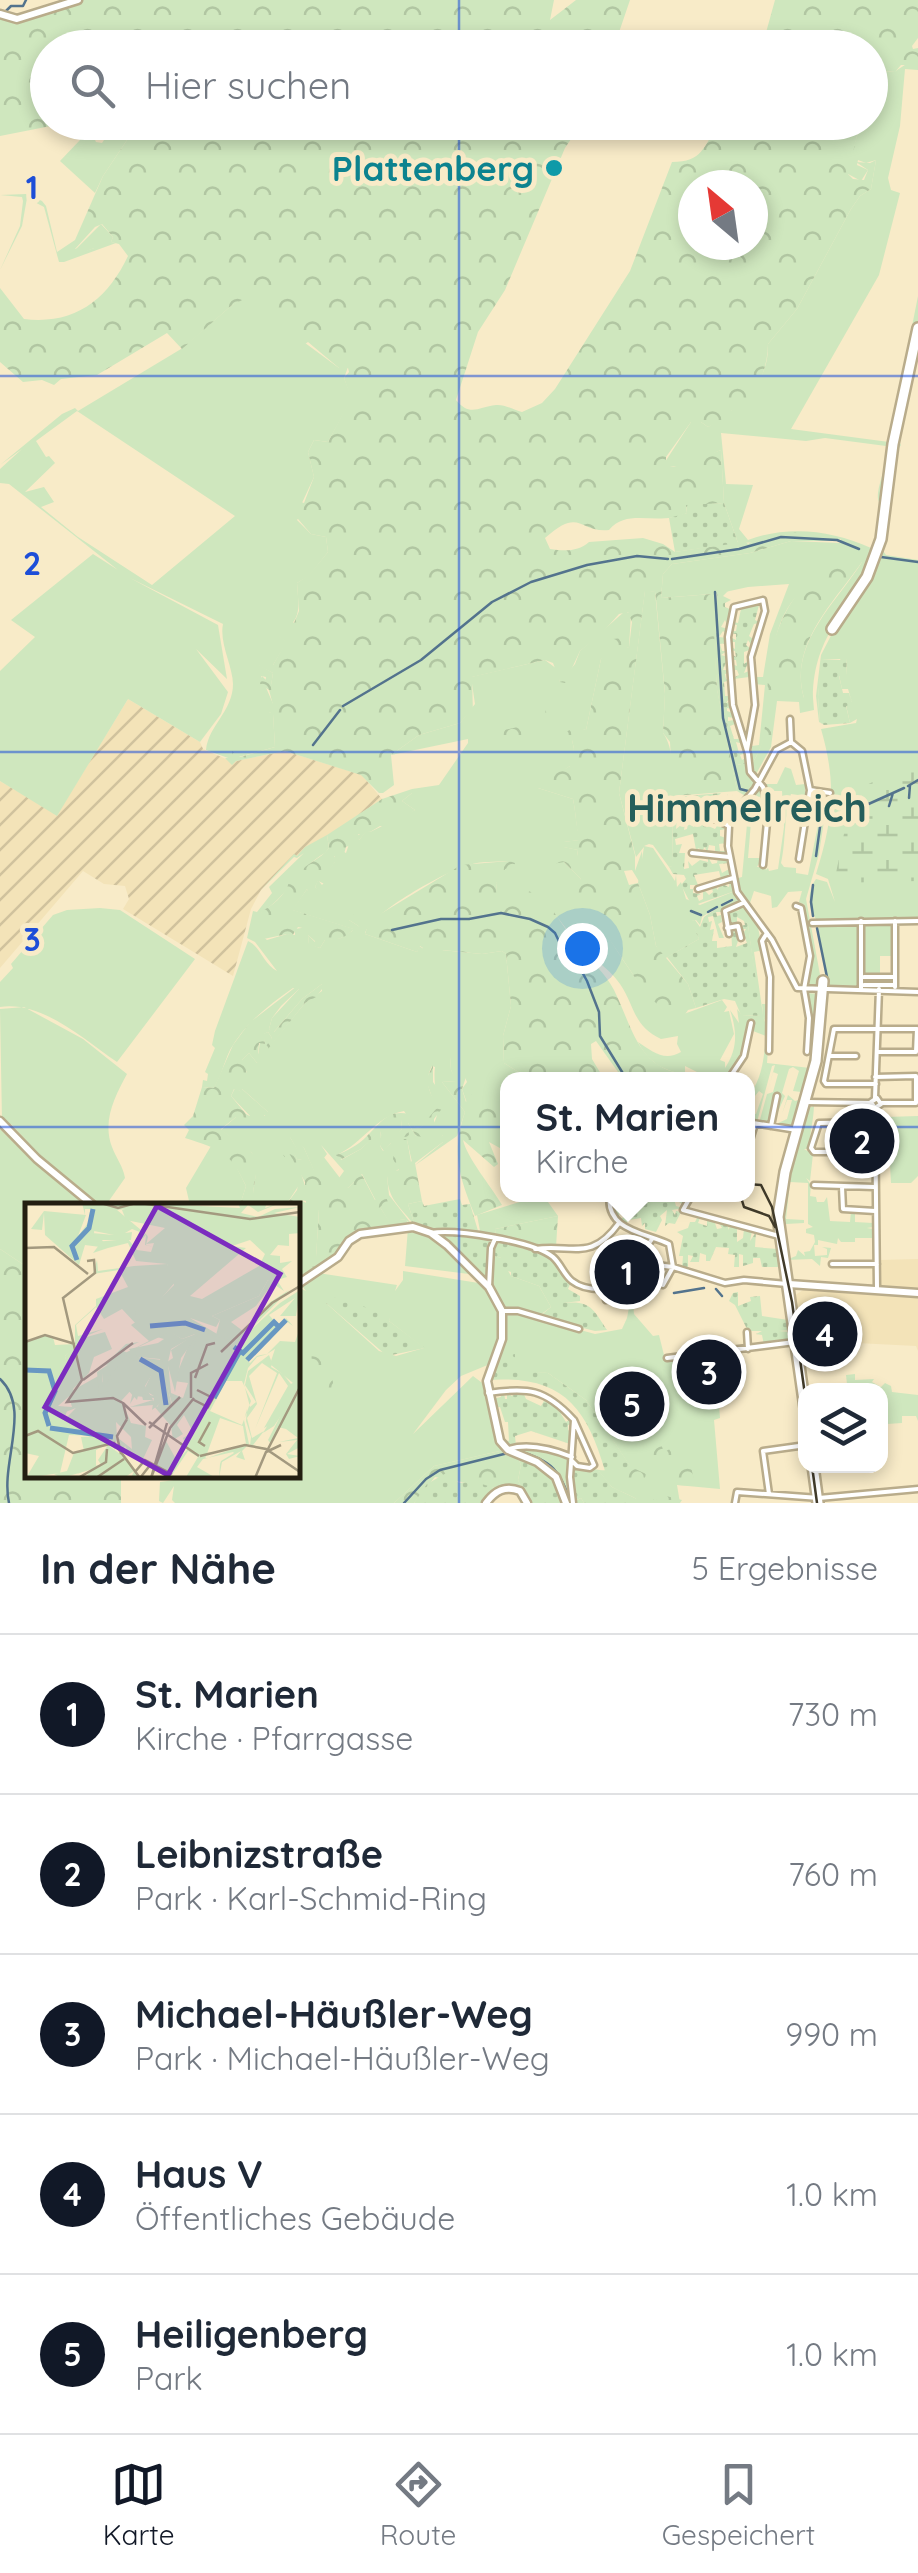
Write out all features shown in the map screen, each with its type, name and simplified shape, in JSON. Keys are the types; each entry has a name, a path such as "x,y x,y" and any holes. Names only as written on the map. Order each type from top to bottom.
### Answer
{"main road":[{"path":"832,629 869,574 885,525 893,444 918,328"},
{"path":"801,1383 779,1236 781,1189 816,1062 823,986"},
{"path":"814,1473 817,1500"}],"street":[{"path":"1,15 14,20 78,0"},
{"path":"747,750 755,701 752,652 765,611 764,600 734,607 729,633 733,705 750,772 764,792 767,813 763,866"},
{"path":"790,719 790,742"},
{"path":"790,742 776,750 729,826 729,857 743,903 767,933 795,985 804,989 894,987"},
{"path":"790,742 802,751 810,790 800,859"},
{"path":"810,790 830,793"},
{"path":"696,810 729,826"},
{"path":"692,853 729,857"},
{"path":"698,889 733,878"},
{"path":"738,926 728,931 726,910 743,903"},
{"path":"796,906 800,908 809,953 804,989 809,1018 806,1052"},
{"path":"736,918 741,938"},
{"path":"861,921 864,986"},
{"path":"812,923 918,921"},
{"path":"896,922 894,987 898,992 918,992"},
{"path":"767,933 762,941 770,977 770,1050"},
{"path":"864,986 865,977 893,977"},
{"path":"877,1290 879,977"},
{"path":"733,1072 744,1056 751,1024"},
{"path":"806,1102 916,1103 916,1076 824,1083 832,1030 916,1029 916,1052 878,1052"},
{"path":"829,1056 856,1056"},
{"path":"771,1126 777,1096"},
{"path":"0,1121 36,1160 90,1203"},
{"path":"876,1122 819,1123 811,1148 814,1152 876,1152"},
{"path":"755,1124 798,1130"},
{"path":"814,1185 875,1186"},
{"path":"842,1186 843,1209 875,1210"},
{"path":"609,1202 620,1222 637,1235 669,1244 673,1266 663,1285"},
{"path":"688,1202 683,1210 779,1236"},
{"path":"535,1250 574,1251 603,1243 620,1222"},
{"path":"300,1283 332,1262 360,1234 400,1226 535,1250 551,1256 568,1278 582,1287 621,1288 632,1284 652,1239"},
{"path":"431,1233 489,1287 502,1311 502,1339 488,1375 488,1393 500,1441 508,1450 548,1469 569,1503"},
{"path":"489,1287 495,1240"},
{"path":"640,1263 673,1266 725,1283 744,1280 918,1293"},
{"path":"832,1264 877,1264"},
{"path":"606,1300 619,1296 621,1288"},
{"path":"502,1311 518,1311 580,1329"},
{"path":"747,1332 748,1348"},
{"path":"667,1358 795,1342"},
{"path":"488,1393 538,1392 552,1398 574,1420 594,1464 591,1468 577,1466 572,1459 544,1448 508,1450"},
{"path":"569,1503 574,1420"},
{"path":"769,1494 764,1451 798,1446"},
{"path":"486,1503 506,1488 520,1491 528,1503"},
{"path":"736,1503 737,1492 817,1500 918,1489"},
{"path":"784,1503 786,1495"}],"shaded area":[{"path":"128,699 200,742 203,749 226,759 236,761 285,751 362,775 382,799 306,847 297,857 294,855 261,890 251,909 233,976 123,909 129,899 125,886 104,884 83,871 0,968 0,781 57,815"},
{"path":"918,1259 918,1351 916,1346 856,1343 856,1321 796,1318 794,1296 806,1288 881,1295 879,1260"}],"green space":[{"path":"82,0 554,0 550,20 576,0 630,0 620,30 30,30 30,130 0,136 0,16 8,21"},
{"path":"775,0 918,0 918,38 912,46 918,48 918,65 901,65 895,72 888,71 888,30 767,30"},
{"path":"908,63 918,65 918,70 905,69 900,126 888,178 891,190 900,193 879,275 791,429 889,442 918,296 918,321 881,512 878,493 886,446 825,438 806,441 721,433 726,484 753,485 739,529 748,540 779,532 810,532 841,537 871,548 878,532 865,574 827,638 815,675 813,698 804,698 801,678 808,642 862,562 844,565 818,579 796,597 782,619 775,643 762,744 751,765 752,746 759,745 765,685 754,684 753,677 763,677 770,634 789,584 716,594 724,720 738,765 748,762 748,772 756,782 747,797 737,791 717,690 711,594 661,598 663,574 672,564 750,553 791,541 840,543 841,539 738,543 724,503 721,450 681,467 666,466 665,462 691,422 708,427 750,394 763,372 768,344 797,309 851,209 871,189 876,160 858,160 857,165 868,170 861,181 848,174 849,162 855,140 888,140 888,71"},
{"path":"80,140 127,140 95,193 60,161"},
{"path":"127,140 570,140 505,290 478,332 456,400 470,410 499,405 522,412 542,403 555,389 630,271 672,162 696,156 709,140 856,140 848,174 853,179 864,180 868,170 856,162 876,160 871,189 851,209 797,309 768,344 766,363 754,392 731,411 731,416 708,427 691,422 666,457 666,465 674,467 721,450 724,503 686,506 687,513 676,517 625,520 609,530 573,522 545,538 550,549 555,550 576,549 589,542 643,538 675,552 745,541 748,544 795,532 842,541 791,541 750,553 672,564 663,574 661,598 712,594 717,689 737,791 673,796 670,742 663,733 665,693 656,599 655,592 645,591 619,793 635,855 635,871 642,851 643,880 640,883 632,870 624,871 629,885 638,883 656,946 688,984 696,1008 688,1010 678,1025 644,991 577,891 581,879 564,862 552,864 561,850 577,856 578,850 563,847 563,842 579,840 573,799 538,788 535,773 547,759 565,769 570,766 567,761 574,749 572,740 563,737 563,733 577,727 586,730 601,659 613,639 622,638 625,648 629,647 632,622 628,612 619,614 580,651 565,683 560,682 553,663 545,660 472,677 473,715 419,735 391,755 394,785 383,793 361,775 285,751 232,765 225,758 233,758 232,751 240,757 275,747 273,714 269,712 273,705 269,690 260,684 262,676 271,685 273,673 259,666 273,665 286,642 278,636 289,619 294,623 299,611 297,583 328,552 326,537 311,534 290,516 294,514 296,500 304,503 314,477 308,452 314,440 328,442 351,398 344,378 348,368 339,368 308,342 302,346 289,339 244,299 182,349 167,333 97,375 61,379 54,385 42,380 23,382 0,362 0,288 24,319 59,318 99,297 128,256 119,244 111,242 113,237 102,224 75,249 94,248 65,260 58,257 57,252 75,240 103,176"},
{"path":"26,194 46,206 57,252 68,257 94,248 75,250 101,224 113,237 111,242 116,243 59,262 44,207 27,198 22,226 0,270 20,226 23,201 22,197 0,195"},
{"path":"244,298 339,368 348,367 344,378 352,398 328,442 314,440 308,452 314,477 295,518 311,534 326,537 328,552 309,576 297,583 297,613 279,636 287,642 273,665 259,665 273,673 271,686 261,676 274,706 269,712 273,713 275,747 231,759 206,750 232,694 223,624 130,578 218,625 227,679 196,649 228,692 221,714 200,742 128,699 57,816 0,781 0,671 35,637 11,620 93,554 118,570 9,484 0,483 0,469 22,449 0,465 62,414 75,408 78,411 181,349","holes":["77,411 235,516 152,585 78,537 41,507 54,502 44,487 25,492 55,463 36,441"]},
{"path":"891,471 881,548 886,555 918,560 918,918 816,919 810,899 816,879 827,882 835,902 828,879 816,874 831,802 821,729 856,723 857,719 850,723 846,705 851,705 849,693 852,702 848,689 842,689 839,675 846,675 847,659 822,659 818,697 820,722 824,725 819,722 816,696 821,655 868,579"},
{"path":"724,503 738,543 675,552 669,518 687,513 686,505"},
{"path":"860,554 862,562 808,642 801,679 804,698 813,698 814,710 800,713 799,702 777,701 771,747 755,776 751,765 762,743 771,657 786,612 807,584"},
{"path":"645,590 655,592 665,694 663,733 672,760 673,866 669,867 653,845 644,846 653,848 675,881 676,875 677,887 681,882 686,899 700,905 735,891 739,901 723,912 716,908 702,917 700,925 692,921 699,939 664,959 656,946 638,883 644,847 636,857 619,793"},
{"path":"728,591 723,596 731,600 725,607 732,610 728,627 725,620 721,627 728,629 727,635 723,631 719,637 727,638 727,643 720,644 722,651 727,651 721,655 728,657 723,670 728,670 729,665 730,673 725,674 730,680 724,682 725,696 731,696 726,703 731,701 732,709 727,711 734,718 728,717 728,721 734,720 735,724 730,726 734,739 741,739 743,744 736,742 739,753 746,753 740,755 742,760 747,757 747,763 737,765 723,716 716,630 717,593"},
{"path":"762,602 755,620 761,619 759,623 754,624 749,636 752,646 748,640 746,645 751,649 750,656 749,650 744,652 744,664 749,660 744,673 749,671 749,677 734,679 733,673 735,677 739,675 733,670 736,660 731,660 730,653 736,657 735,651 730,650 730,646 735,649 735,642 730,642 730,637 736,640 736,634 730,633 732,626 732,631 736,631 733,617 738,623 741,609 737,607"},
{"path":"625,611 631,614 629,647 601,659 586,730 581,729 572,740 570,766 538,788 573,799 580,840 564,842 564,847 578,850 577,856 560,862 581,879 578,891 622,958 645,990 673,1018 722,1000 734,1034 720,1060 725,1062 725,1068 735,1040 734,1025 730,1010 739,1023 737,1009 742,1015 760,1016 748,925 738,909 726,913 739,906 751,914 763,950 754,952 763,1015 762,1004 769,1004 765,1011 769,1013 768,1028 763,1016 769,1033 767,1063 810,1068 812,1018 806,996 818,994 814,1065 795,1124 776,1124 787,1119 792,1100 787,1100 782,1114 788,1095 795,1101 802,1099 801,1092 793,1091 799,1071 793,1067 789,1069 782,1093 785,1096 776,1116 769,1116 769,1124 759,1123 767,1094 773,1092 778,1074 773,1072 775,1065 755,1122 763,1094 759,1091 755,1096 755,1085 766,1036 753,1031 755,1022 748,1021 744,1053 732,1072 697,1072 685,1066 685,1072 675,1072 657,1064 638,1042 669,1056 681,1052 678,1036 661,1039 645,1028 615,978 580,947 544,902 523,891 497,892 496,883 509,861 478,863 444,875 410,894 380,915 365,934 417,952 419,946 439,958 441,950 506,954 511,1006 503,1036 504,1063 519,1072 500,1072 500,1101 486,1091 476,1090 467,1103 462,1089 467,1082 459,1063 450,1057 457,1081 442,1082 465,1112 457,1136 414,1166 443,1142 443,1135 412,1162 407,1140 393,1140 389,1133 380,1146 383,1151 396,1143 399,1169 387,1177 389,1195 413,1226 405,1219 389,1222 380,1207 384,1196 376,1201 362,1174 348,1188 339,1178 344,1171 321,1145 327,1154 314,1171 304,1148 290,1137 303,1159 297,1160 294,1152 307,1192 303,1195 299,1185 287,1203 254,1203 256,1173 252,1153 221,1130 236,1117 250,1116 231,1096 235,1088 266,1117 268,1112 241,1088 247,1073 242,1060 249,1053 257,1063 260,1042 265,1044 263,1034 268,1032 272,1038 268,1048 305,1003 322,991 322,984 302,999 273,1033 269,1029 272,1018 299,989 293,988 266,1008 236,1040 214,1088 202,1087 215,1048 215,1031 248,941 277,971 255,942 247,938 253,911 257,912 272,893 269,887 304,853 297,858 294,857 261,890 294,854 297,856 327,835 329,848 325,853 262,912 259,934 267,940 295,935 295,929 307,927 316,930 316,942 308,935 309,944 320,948 325,940 341,938 352,931 292,910 307,889 310,895 360,927 315,887 318,880 322,885 334,871 326,877 324,874 341,850 346,853 352,835 358,833 359,840 367,830 415,810 402,801 412,789 439,785 468,739 391,755 419,735 460,723 475,704 471,677 545,660 557,669 560,682 580,651","holes":["432,1066 438,1107 437,1116 427,1130 416,1136 408,1123 398,1134 401,1119 385,1127 380,1138 381,1130 361,1149 341,1160 337,1155 394,1114 404,1111 420,1128 435,1113 437,1105 428,1081"]},
{"path":"847,658 846,675 839,676 843,693 849,693 852,705 846,706 850,723 824,725 820,722 818,697 821,659"},
{"path":"556,702 544,735 468,751 473,737 531,724 534,729 541,727 548,703"},
{"path":"918,761 918,881 834,883 847,819 843,814 847,794"},
{"path":"785,767 791,769 796,785 805,784 805,796 791,794 781,863 784,867 808,875 821,810 807,807 810,794 823,795 827,801 819,854 806,899 821,980 809,987 812,953 802,907 805,905 799,902 802,891 788,892 772,908 771,896 754,891 750,903 754,914 735,879 742,877 748,814 737,813 750,799 752,805 751,797 759,788 764,796 753,798 748,858 762,858 757,867 778,869 784,827 782,791 766,791 764,784 777,784"},
{"path":"412,789 402,801 415,810 389,828 380,826 367,831 359,840 360,834 353,835 355,843 346,847 344,854 340,851 341,857 334,856 336,861 325,875 344,860 349,862 327,885 318,881 315,887 362,921 360,927 349,920 343,924 307,889 293,910 354,929 341,938 325,940 320,948 309,945 308,935 315,942 316,931 298,927 292,936 259,940 255,932 262,911 282,896 291,874 299,874 329,848 327,835 382,799"},
{"path":"721,793 719,801 724,801 728,794 727,803 732,803 733,794 733,802 737,802 731,809 733,813 724,811 721,818 726,823 718,819 720,812 715,809 709,815 712,806 707,804 700,811 704,800 701,798 697,808 694,801 692,807 684,808 684,798 677,800 684,812 677,809 677,814 686,817 677,817 676,829 685,822 684,830 688,824 694,827 694,820 689,820 700,817 699,822 715,829 719,823 727,829 720,830 720,836 726,838 726,843 719,844 720,851 727,851 724,855 715,854 715,846 709,845 707,853 705,847 701,852 696,850 693,834 675,839 676,845 682,844 679,853 685,853 684,869 689,868 688,861 692,866 700,860 708,862 708,857 712,864 717,863 718,857 728,861 719,864 722,873 729,869 729,876 721,879 719,871 694,875 698,885 690,885 690,889 701,894 697,896 699,901 703,899 703,889 708,886 705,891 709,895 713,892 711,885 716,883 717,890 722,884 729,887 730,880 735,891 692,906 681,885 686,879 684,875 673,874 669,867 673,797"},
{"path":"515,863 505,869 496,883 497,891 526,890 547,904 610,984 647,1055 677,1072 618,1072 596,1041 591,1044 592,1059 600,1072 519,1072 504,1063 503,1036 511,1006 506,954 442,950 451,957 450,962 422,953 420,946 417,952 365,934 369,922 461,865"},
{"path":"100,908 120,910 195,959 117,1062 47,1016 32,1010 0,1007 0,982 53,915"},
{"path":"717,908 723,912 716,912 721,915 722,922 718,924 724,938 719,938 713,916 708,917 717,948 732,946 731,929 737,928 740,935 736,947 747,943 743,933 746,929 740,926 745,925 744,921 737,917 737,925 730,927 726,913 740,910 748,925 761,1016 741,1015 735,1001 724,999 696,1008 688,984 667,957 699,939 691,921 695,920 700,927 704,917"},
{"path":"818,925 858,925 858,986 828,987"},
{"path":"864,925 892,925 892,956 880,956 880,976 864,976"},
{"path":"325,985 268,1049 272,1038 268,1032 264,1034 265,1044 259,1043 258,1054 263,1050 265,1053 257,1063 249,1053 242,1060 248,1061 246,1073 255,1067 242,1089 268,1112 269,1120 265,1121 265,1115 260,1116 234,1089 231,1096 255,1119 236,1117 221,1129 248,1148 256,1162 255,1203 241,1203 246,1186 229,1158 185,1138 189,1130 184,1125 193,1116 202,1087 214,1088 233,1045 250,1022 249,1014 253,1020 297,986 299,989 272,1018 269,1029 274,1032 302,999"},
{"path":"24,1007 83,1039 127,1074 114,1100 108,1128 125,1178 107,1203 94,1203 44,1163 11,1124 5,1126 2,1121 0,1009"},
{"path":"455,1055 467,1074 462,1089 466,1102 479,1085 500,1100 500,1148 489,1142 498,1164 494,1167 463,1140 502,1205 475,1216 459,1165 458,1140 465,1112 442,1082 456,1081 450,1057"},
{"path":"433,1065 433,1082 447,1102 434,1119 434,1131 431,1128 423,1137 416,1136 408,1123 409,1136 405,1137 397,1134 402,1129 401,1120 386,1127 380,1138 381,1131 361,1149 340,1160 336,1155 359,1143 390,1115 409,1114 415,1127 420,1128 436,1109 426,1080"},
{"path":"814,1106 811,1144 807,1145 810,1149 804,1149 813,1154 810,1181 806,1178 811,1185 810,1196 816,1197 817,1202 824,1202 827,1197 830,1221 850,1222 851,1211 855,1211 855,1222 873,1223 873,1227 867,1228 873,1229 874,1238 841,1242 838,1238 837,1244 818,1240 818,1245 814,1245 815,1256 827,1255 827,1249 822,1247 831,1248 828,1258 821,1257 820,1266 812,1259 786,1260 796,1256 798,1250 805,1256 804,1252 810,1251 815,1242 814,1235 806,1233 806,1229 813,1227 808,1224 808,1183 790,1182 786,1219 804,1223 786,1224 781,1220 785,1180 808,1108"},
{"path":"918,1116 918,1176 911,1183 891,1183 889,1145 879,1145 879,1124 886,1124 886,1117"},
{"path":"389,1128 393,1139 407,1139 411,1162 421,1148 443,1135 443,1142 415,1163 422,1201 408,1204 415,1226 389,1190 387,1173 399,1170 393,1159 396,1143 384,1151 380,1146"},
{"path":"0,1129 32,1161 89,1203 25,1203 25,1266 0,1249"},
{"path":"293,1135 304,1148 314,1170 323,1156 348,1188 354,1182 353,1175 362,1175 375,1200 385,1195 388,1202 380,1207 389,1221 406,1219 409,1225 360,1232 337,1257 313,1270 311,1258 316,1257 319,1210 306,1208 306,1201 287,1203 299,1179 276,1144 302,1181 305,1194 305,1182 289,1153 294,1152 297,1160 302,1159 290,1137"},
{"path":"211,1146 228,1156 246,1186 241,1203 192,1203 186,1188"},
{"path":"460,1199 462,1205 470,1204 479,1234 415,1226 408,1204 422,1201 424,1206"},
{"path":"300,1200 319,1209 313,1271 300,1281 300,1203"},
{"path":"520,1202 548,1202 558,1216 495,1229 496,1238 481,1236 477,1215"},
{"path":"675,1202 683,1208 672,1210 675,1215 676,1211 681,1212 675,1224 665,1226 667,1210 660,1216 656,1232 645,1229 641,1218 625,1225 619,1220 627,1215 626,1206 621,1205 618,1219 610,1203"},
{"path":"558,1216 556,1247 535,1248 496,1238 495,1229"},
{"path":"698,1216 705,1217 698,1223 707,1226 707,1218 714,1220 717,1229 722,1228 718,1221 729,1224 728,1230 731,1225 737,1226 737,1242 743,1238 744,1228 752,1231 750,1241 756,1232 755,1247 777,1249 781,1267 762,1267 760,1258 743,1266 743,1255 739,1254 739,1267 734,1267 735,1255 728,1254 729,1248 716,1247 710,1261 700,1253 699,1262 690,1262 693,1256 688,1255 688,1271 682,1268 683,1256 679,1256 683,1236 677,1232 688,1228"},
{"path":"408,1228 432,1235 477,1275 405,1266"},
{"path":"438,1233 490,1240 491,1245 497,1241 550,1256 571,1282 568,1289 580,1296 580,1301 563,1303 580,1303 590,1308 607,1330 595,1331 539,1317 551,1307 539,1286 511,1276 511,1272 499,1268 501,1258 492,1255 489,1283"},
{"path":"0,1249 25,1266 25,1478 120,1478 121,1503 0,1503"},
{"path":"492,1255 501,1258 511,1276 539,1286 551,1307 536,1318 595,1334 622,1329 632,1292 634,1314 653,1336 659,1335 665,1359 715,1354 720,1418 714,1420 720,1489 677,1485 680,1503 636,1503 637,1499 612,1487 599,1471 575,1501 581,1498 584,1503 567,1503 515,1452 516,1448 565,1455 580,1467 606,1471 630,1466 586,1400 548,1373 508,1371 500,1352 505,1314 517,1311 502,1306 493,1281"},
{"path":"403,1271 485,1284 500,1309 500,1339 490,1364 461,1376 413,1434 473,1376 485,1385 504,1450 434,1466 394,1503 175,1503 174,1486 163,1503 159,1501 160,1482 175,1478 300,1478 300,1288 306,1291 301,1285 318,1273 397,1285 395,1291 403,1280","holes":["326,1303 390,1316 389,1321 424,1348 396,1356 379,1351"]},
{"path":"738,1292 738,1306 751,1301 750,1297 760,1296 762,1316 788,1320 791,1330 779,1331 791,1332 792,1341 764,1345 762,1335 756,1334 762,1331 748,1331 729,1301"},
{"path":"330,1296 391,1315 389,1321 425,1348 387,1356 326,1303"},
{"path":"314,1323 331,1367 336,1406 327,1406 315,1377 311,1354"},
{"path":"616,1349 630,1365 637,1367 645,1452 651,1457 650,1415 664,1452 670,1449 663,1440 668,1433 674,1435 678,1450 686,1454 684,1432 695,1486 677,1485 666,1469 647,1460 628,1407 628,1398 637,1389 634,1374 626,1369"},
{"path":"500,1352 503,1357 515,1354 515,1370 548,1373 586,1400 631,1467 605,1471 579,1411 552,1389 513,1380 488,1380"},
{"path":"855,1374 855,1380 874,1379 874,1383 847,1383 846,1375"},
{"path":"888,1384 892,1392 918,1395 918,1421 916,1416 902,1416 902,1423 888,1424"},
{"path":"510,1391 511,1396 523,1392 526,1399 541,1406 551,1400 557,1404 554,1407 563,1411 566,1422 570,1419 572,1424 568,1430 573,1433 573,1445 531,1431 515,1436 516,1446 505,1446 501,1439 509,1441 508,1422 500,1407 493,1408 491,1399 504,1392 507,1399"},
{"path":"504,1450 517,1456 521,1465 518,1480 526,1496 521,1490 435,1477 414,1503 394,1503 434,1466"},
{"path":"517,1456 555,1477 564,1503 529,1503 518,1480 521,1465"},
{"path":"631,1467 646,1474 644,1481 655,1502 666,1496 682,1500 680,1503 636,1503 636,1484 629,1492 619,1491 599,1471"},
{"path":"583,1469 587,1476 599,1471 612,1487 637,1499 636,1503 584,1503 581,1498 574,1501 573,1472"},
{"path":"448,1472 459,1483 472,1481 498,1489 484,1503 414,1503 427,1484"}],"waterway":[{"path":"5,12 11,6 23,6 26,0"},
{"path":"672,559 739,549 781,537 837,540 859,549"},
{"path":"343,706 421,660 492,602 531,582 587,565 637,556 668,559"},
{"path":"881,557 918,562"},
{"path":"715,592 723,718 740,789 748,791"},
{"path":"313,745 340,710"},
{"path":"908,786 918,780"},
{"path":"909,798 910,785"},
{"path":"853,811 904,788"},
{"path":"889,806 893,793"},
{"path":"816,856 824,798"},
{"path":"813,885 813,916"},
{"path":"722,905 732,900"},
{"path":"708,912 717,907"},
{"path":"691,911 701,915"},
{"path":"392,930 441,919 501,913 548,927 569,962 581,970 587,981 599,1012 600,1036 622,1072"},
{"path":"817,928 827,977"},
{"path":"674,1293 704,1288"},
{"path":"716,1289 722,1296"},
{"path":"639,1292 652,1291"},
{"path":"0,1379 14,1405 9,1503"},
{"path":"518,1451 553,1468 571,1503"},
{"path":"404,1503 440,1470 508,1453"}],"tram line":[{"path":"755,1185 761,1185 772,1207 792,1302 803,1383"},
{"path":"742,1202 744,1207 769,1216 775,1227"},
{"path":"813,1473 817,1503"}],"place":[{"name":"Plattenberg","path":"554,168"},
{"name":"Leibnizstraße","path":"862,1141"},
{"name":"St. Marien","path":"627,1272"},
{"name":"Haus V","path":"825,1334"},
{"name":"Michael-Häußler-Weg","path":"709,1372"},
{"name":"Heiligenberg","path":"632,1404"}],"district":[{"name":"Himmelreich","path":"747,807"}]}
